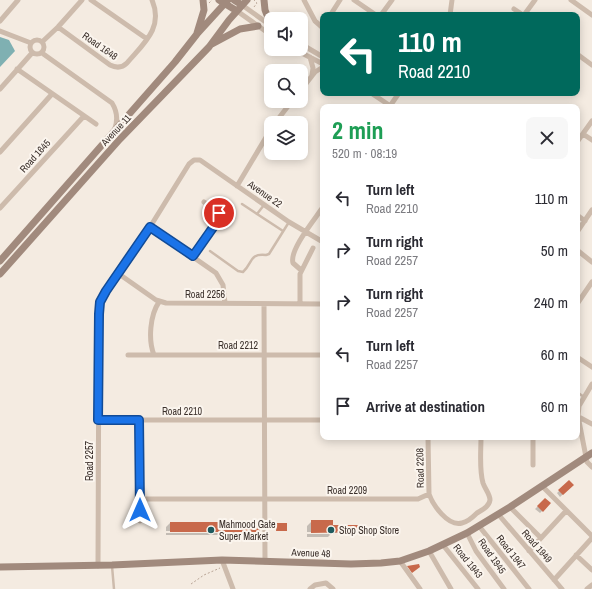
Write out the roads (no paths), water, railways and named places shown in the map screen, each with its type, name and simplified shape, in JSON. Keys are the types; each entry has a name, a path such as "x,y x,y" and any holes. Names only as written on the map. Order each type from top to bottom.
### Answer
{"street":[{"path":"0,21 18,0"},
{"path":"42,42 58,27 82,0"},
{"path":"91,0 147,39"},
{"name":"Road 1648","path":"58,27 110,65 122,67 152,32 155,24 154,6 152,0"},
{"path":"197,34 204,10 202,0"},
{"path":"234,0 244,3 250,11 264,20"},
{"path":"264,0 266,12"},
{"path":"304,0 315,21 320,25"},
{"path":"331,12 340,0"},
{"path":"354,0 372,12"},
{"path":"383,12 392,0"},
{"path":"450,12 452,0"},
{"path":"526,12 535,0"},
{"path":"571,0 592,15"},
{"path":"224,1 264,30"},
{"name":"Avenue 11","path":"0,261 175,62 224,1"},
{"name":"Avenue 11","path":"0,274 120,139 209,46 244,3"},
{"path":"514,9 519,12"},
{"path":"209,46 236,31 258,26"},
{"path":"0,31 31,43 38,40 42,42"},
{"path":"42,42 44,49 42,53"},
{"path":"31,43 30,48 32,53"},
{"path":"308,48 320,55"},
{"path":"32,53 37,55 42,53"},
{"path":"0,89 32,53"},
{"path":"42,53 112,103 115,108 117,118 115,129"},
{"path":"580,56 592,65"},
{"path":"310,57 320,62"},
{"path":"310,57 313,68 312,76"},
{"path":"17,69 96,124"},
{"path":"308,81 320,69"},
{"path":"0,152 52,94"},
{"path":"375,96 387,104"},
{"path":"280,116 287,108"},
{"name":"Road 1645","path":"0,208 84,116"},
{"path":"580,138 592,121"},
{"path":"583,134 592,140"},
{"path":"237,186 264,141"},
{"name":"Avenue 22","path":"197,160 200,160 289,222 320,240"},
{"name":"Road 2257","path":"98,566 99,308 103,296 150,227 189,164 197,160"},
{"path":"193,256 220,217 218,212 204,202"},
{"path":"580,228 592,210"},
{"path":"301,270 293,263 292,257 306,231 320,211"},
{"path":"580,218 585,221"},
{"path":"150,227 210,268 220,278 223,285 225,304"},
{"path":"300,304 301,270 313,248"},
{"path":"580,252 592,262"},
{"path":"119,274 159,302 154,311 152,320 151,344 154,355"},
{"path":"580,300 592,282"},
{"path":"586,291 592,295"},
{"name":"Road 2256","path":"159,302 320,304"},
{"path":"264,304 265,562"},
{"name":"Road 2212","path":"128,355 320,355"},
{"path":"580,359 592,367"},
{"path":"580,404 592,384"},
{"path":"580,418 592,424"},
{"name":"Road 2210","path":"98,420 320,420"},
{"path":"139,420 140,521"},
{"path":"580,426 592,467"},
{"name":"Road 2208","path":"428,440 430,494 442,513 449,521 453,523 462,523 466,521 487,506 490,502 490,498 482,481 481,440"},
{"path":"533,440 533,465"},
{"name":"Avenue 48","path":"0,567 265,562 351,564 400,561 429,551 467,533 510,507 589,455"},
{"path":"542,486 592,537 554,580"},
{"name":"Road 2209","path":"140,498 418,499 430,494"},
{"path":"510,507 541,538"},
{"path":"529,551 566,511"},
{"name":"Road 1949","path":"498,514 562,589"},
{"name":"Road 1947","path":"479,526 529,589"},
{"name":"Road 1945","path":"467,533 476,551 504,589"},
{"name":"Road 1943","path":"443,545 478,589"},
{"path":"429,551 451,589"},
{"path":"576,555 592,570"},
{"path":"400,561 420,589"},
{"path":"223,563 233,589"},
{"path":"310,589 315,585 326,583 333,589"},
{"path":"443,589 447,584"},
{"path":"587,589 592,585"}],"lane":[{"path":"242,204 283,231"},
{"path":"257,214 264,204"},
{"path":"210,251 238,271 243,272 255,256 259,254 269,254 289,222"},
{"path":"580,394 584,397"},
{"path":"112,565 114,589"}],"water":[{"path":"0,37 9,40 15,51 0,67"}],"place":[{"name":"Mahmood Gate Super Market","path":"211,530"},
{"name":"Stop Shop Store","path":"331,530"}]}
